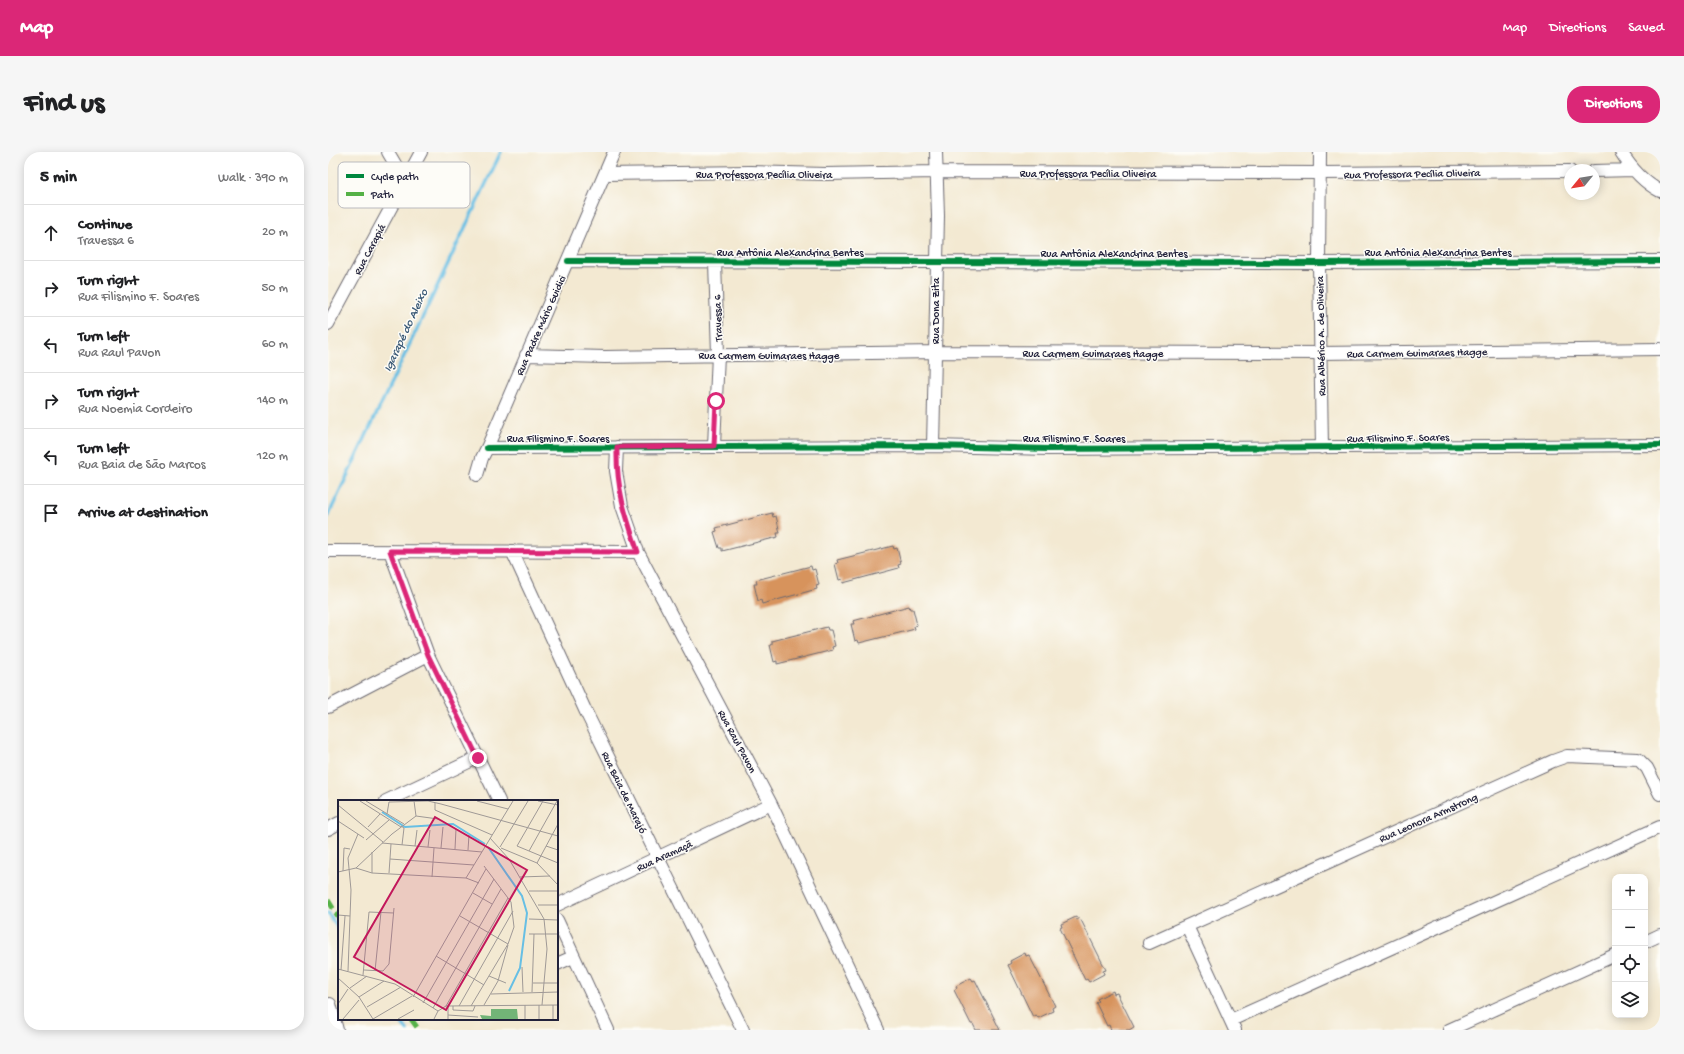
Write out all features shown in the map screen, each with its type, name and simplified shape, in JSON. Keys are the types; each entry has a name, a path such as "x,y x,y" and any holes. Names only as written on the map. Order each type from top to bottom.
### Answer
{"street":[{"path":"388,152 394,162"},
{"name":"Rua Carapiá","path":"415,162 421,152"},
{"name":"Rua Padre Mário Guidici","path":"477,475 482,458 488,448 526,355 614,152"},
{"name":"Rua Dona Zita","path":"933,446 938,216 936,152"},
{"name":"Rua Albérico A. de Oliveira","path":"1320,152 1319,263 1322,448"},
{"path":"1625,153 1634,170 1650,186 1660,191"},
{"path":"1600,171 1634,170"},
{"name":"Rua Professora Pecília Oliveira","path":"605,174 750,172 826,174 936,172 1320,173 1564,171"},
{"name":"Rua Carapiá","path":"328,324 390,208"},
{"name":"Rua Antônia Alexandrina Bentes","path":"568,261 1319,263 1660,261"},
{"name":"Travessa 6","path":"714,446 718,354 715,262"},
{"name":"Rua Carmem Guimaraes Hagge","path":"526,355 605,357 718,354 772,356 935,352 1320,353 1660,350"},
{"name":"Rua Filismino F. Soares","path":"488,448 933,446 1048,449 1660,445"},
{"name":"Rua Raul Pavon","path":"617,447 616,471 622,506 638,552 771,804 878,1030"},
{"path":"328,551 638,552"},
{"path":"390,551 428,655 499,800"},
{"name":"Rua Baia de Marajó","path":"512,551 586,712 743,1030"},
{"path":"328,707 428,655"},
{"name":"Rua Leonora Armstrong","path":"1149,943 1546,764 1567,756 1638,759 1647,768 1660,794"},
{"path":"388,800 478,758"},
{"name":"Rua Aramaçã","path":"558,905 658,859 771,804"},
{"path":"328,829 338,824"},
{"path":"1186,926 1233,1025 1660,827"},
{"path":"558,922 608,1030"},
{"path":"1648,941 1660,935"},
{"path":"1449,1030 1612,956"},
{"path":"558,964 573,957"},
{"path":"330,1004 337,1030"}],"building":[{"path":"772,513 773,517 776,516 780,533 777,533 778,537 722,551 722,548 719,548 714,532 717,531 716,528"},
{"path":"893,546 894,549 897,548 901,564 898,565 899,568 843,583 842,579 839,580 835,564 838,563 837,560"},
{"path":"811,566 812,570 815,569 819,585 816,586 817,589 762,604 761,600 758,601 754,584 757,584 756,580"},
{"path":"909,606 910,609 913,609 917,625 914,626 915,629 859,643 858,640 855,641 851,624 854,624 853,621"},
{"path":"827,627 828,630 831,630 835,646 832,647 833,650 777,664 777,661 774,662 770,645 772,645 772,641"},
{"path":"1076,917 1077,920 1080,918 1106,970 1103,971 1104,974 1089,982 1087,979 1085,980 1060,928 1062,927 1061,924"},
{"path":"1025,953 1026,956 1029,955 1055,1006 1052,1008 1053,1011 1038,1018 1036,1015 1033,1017 1008,965 1011,963 1010,961"},
{"path":"971,978 973,981 975,980 1000,1030 976,1030 973,1024 971,1024 954,990 957,988 956,986"},
{"path":"1113,991 1114,994 1117,993 1134,1027 1129,1030 1111,1030 1109,1025 1107,1026 1096,1003 1099,1001 1097,999"}],"waterway":[{"name":"Igarapé do Aleixo","path":"328,516 501,152"},
{"name":"Igarapé do Aleixo","path":"328,913 338,928"},
{"name":"Igarapé do Aleixo","path":"400,1020 407,1030"}],"marked path":[{"path":"328,900 338,916"},
{"path":"412,1020 419,1030"}],"cycle path":[{"path":"568,261 1319,263 1660,261"},
{"path":"487,448 933,446 1048,449 1660,445"}],"route":[{"path":"478,758 428,655 390,551 638,552 622,506 616,471 617,447 714,446 716,401"}]}
